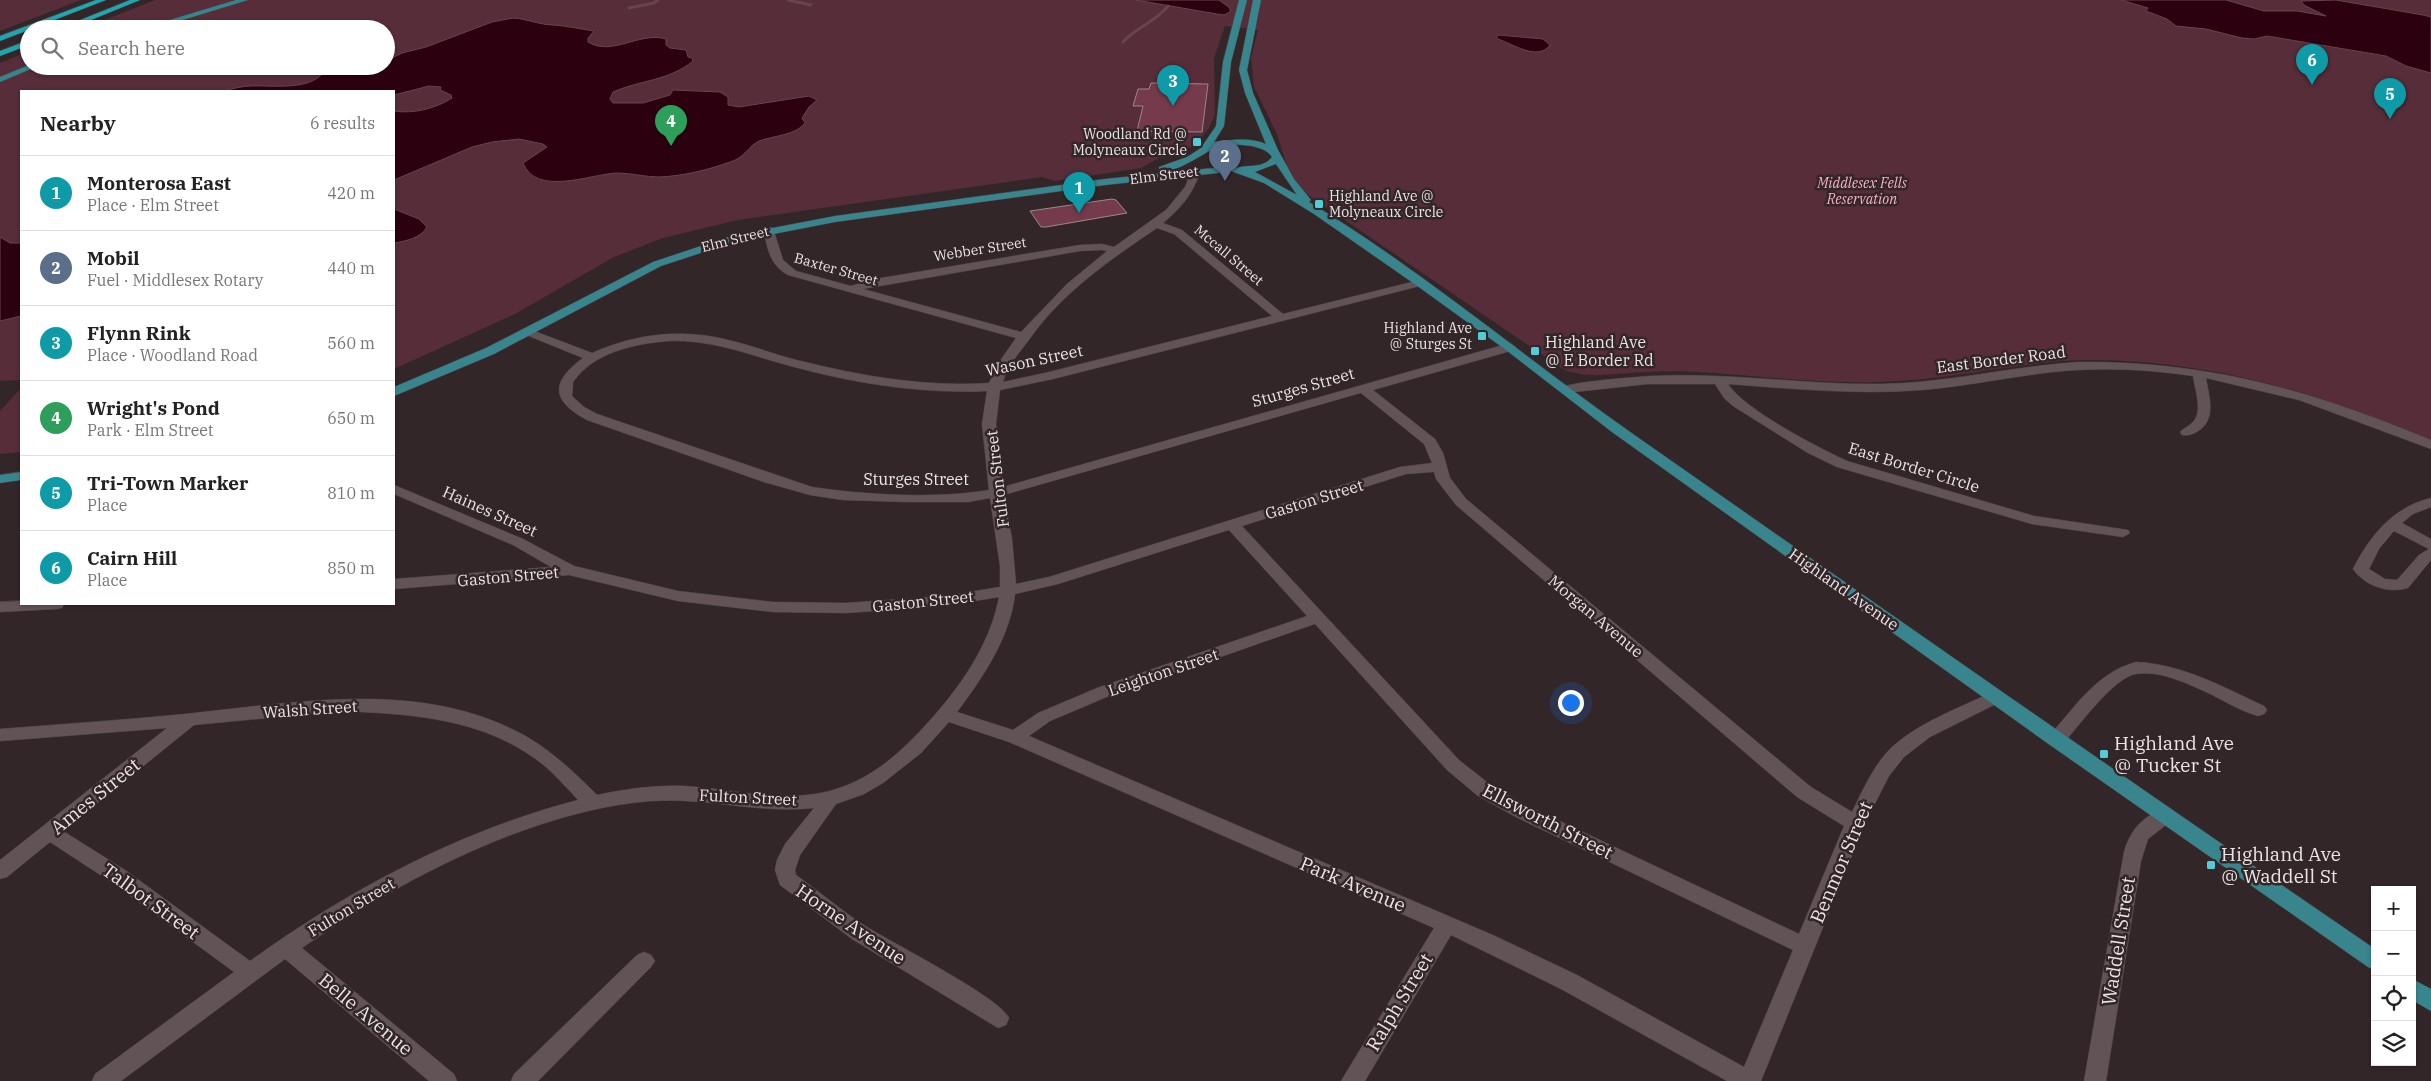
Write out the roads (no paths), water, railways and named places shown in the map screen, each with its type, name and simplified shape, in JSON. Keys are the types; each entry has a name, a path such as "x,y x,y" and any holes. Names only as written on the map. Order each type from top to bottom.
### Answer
{"highway":[{"path":"50,20 102,0"},
{"path":"85,20 136,0"},
{"path":"0,39 20,31"},
{"path":"0,54 20,46"}],"main road":[{"path":"175,20 244,0"},
{"path":"1243,0 1226,62 1220,126 1201,151 1203,162 1224,170 1236,171 1267,166 1275,160 1275,153"},
{"name":"Highland Avenue","path":"1257,0 1244,59 1245,81 1275,153 1296,189 1318,212"},
{"path":"1239,19 1254,19"},
{"path":"0,80 20,72"},
{"name":"Elm Street","path":"1104,182 1155,171 1201,151 1234,142 1255,143 1275,153"},
{"name":"Elm Street","path":"395,392 468,362 667,260 716,243 769,230 1104,182 1224,170"},
{"name":"Highland Avenue","path":"1236,171 1257,176 1318,212 1510,346 1565,389 2056,740 2371,958"},
{"path":"0,479 20,476"},
{"path":"2416,991 2431,1001"}],"street":[{"name":"Fulton Street","path":"103,1081 286,948 367,896 418,868 493,836 592,802 668,793 774,802 829,798 856,789 884,773 906,755 945,714 970,681 987,653 1002,618 1008,591 998,493 990,441 990,400 1003,366 1025,337 1070,288 1115,250 1154,223 1183,199 1191,186 1195,172"},
{"name":"Mccall Street","path":"1154,223 1178,232 1280,317"},
{"name":"Baxter Street","path":"769,230 775,256 783,269 1025,337"},
{"name":"Webber Street","path":"851,289 903,277 1091,247 1115,250"},
{"name":"Baxter Street","path":"894,301 883,296 883,288 890,281 903,277"},
{"name":"Wason Street","path":"592,357 640,341 696,337 719,341 800,365 856,376 960,388 994,387 1049,376 1420,283"},
{"path":"526,332 592,357"},
{"name":"Sturges Street","path":"592,357 573,373 565,386 564,397 576,410 770,479 810,491 856,496 956,498 998,493 1510,346"},
{"name":"East Border Road","path":"1565,389 1638,381 1719,380 1812,387 1890,388 1966,381 2083,365 2150,368 2199,374 2258,385 2314,400 2375,421 2431,445"},
{"path":"2187,432 2200,425 2205,415 2199,374"},
{"name":"East Border Circle","path":"1719,380 1729,395 1745,408 1822,455 1847,466 2032,520 2123,533"},
{"name":"Morgan Avenue","path":"1364,389 1430,442 1436,453 1438,467 1446,484 1461,502 1804,792 1855,823"},
{"name":"Gaston Street","path":"395,584 569,570 678,596 773,607 895,606 1008,591 1052,581 1404,470 1438,467"},
{"name":"Haines Street","path":"395,489 518,542 569,570"},
{"path":"2431,502 2409,511 2393,524 2362,566 2362,570 2367,576 2386,584 2402,585 2424,558 2431,553"},
{"name":"Ellsworth Street","path":"1232,524 1446,758 1485,791 1532,816 1806,947"},
{"path":"2393,524 2431,545"},
{"path":"0,607 37,605"},
{"name":"Leighton Street","path":"1014,737 1044,716 1103,692 1317,618"},
{"path":"2056,740 2102,690 2124,672 2136,668 2153,668 2181,675 2258,710"},
{"name":"Benmor Street","path":"1750,1081 1855,823 1882,772 1903,747 1935,725 1996,697"},
{"name":"Walsh Street","path":"0,735 351,705 418,707 447,712 498,729 557,765 576,782 592,802"},
{"name":"Park Avenue","path":"945,714 1014,737 1447,924 1569,982 1750,1081"},
{"name":"Ames Street","path":"0,871 189,720"},
{"name":"Horne Avenue","path":"829,798 820,817 787,859 784,869 788,879 859,933 971,999 998,1018"},
{"name":"Waddell Street","path":"2095,1081 2131,861 2136,841 2142,830 2164,816"},
{"name":"Talbot Street","path":"50,832 118,876 251,973"},
{"name":"Ralph Street","path":"1352,1081 1447,924"},
{"name":"Belle Avenue","path":"286,948 446,1081"},
{"path":"522,1081 644,961"}],"waterway":[{"path":"629,8 654,3 658,0"},
{"path":"788,0 811,5"},
{"path":"1123,42 1158,16 1168,6"}],"place":[{"name":"Cairn Hill","path":"2312,85"},
{"name":"Flynn Rink","path":"1173,106"},
{"name":"Tri-Town Marker","path":"2390,119"},
{"name":"Woodland Rd @ Molyneaux Circle","path":"1197,142"},
{"name":"Wright's Pond","path":"671,146"},
{"name":"Mobil","path":"1225,181"},
{"name":"Highland Ave @ Molyneaux Circle","path":"1319,204"},
{"name":"Monterosa East","path":"1079,213"},
{"name":"Highland Ave @ Sturges St","path":"1482,336"},
{"name":"Highland Ave @ E Border Rd","path":"1535,351"},
{"name":"Highland Ave @ Tucker St","path":"2104,754"},
{"name":"Highland Ave @ Waddell St","path":"2211,865"}],"park label":[{"name":"Middlesex Fells Reservation","path":"1862,192"}]}
